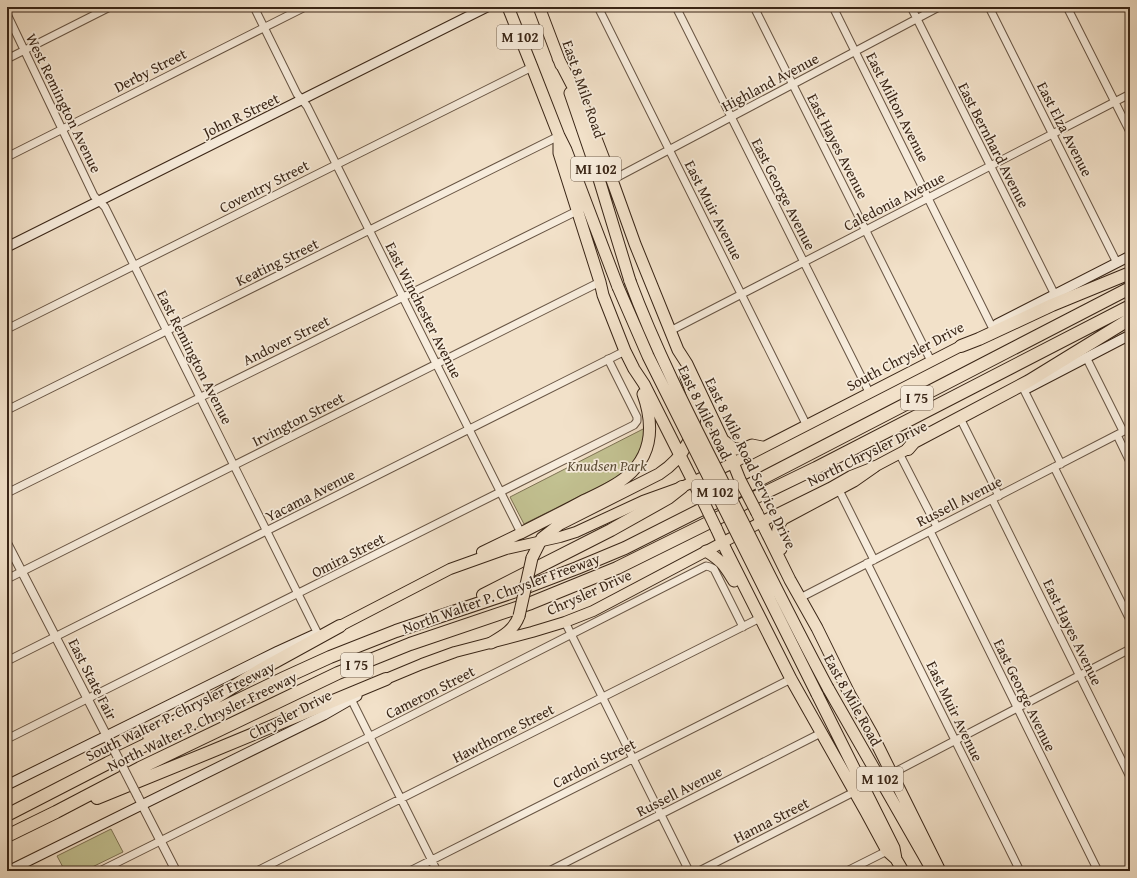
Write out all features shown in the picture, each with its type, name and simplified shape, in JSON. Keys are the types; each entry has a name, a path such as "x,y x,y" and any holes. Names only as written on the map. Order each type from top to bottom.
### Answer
{"highway":[{"name":"M 102","path":"508,7 559,136"},
{"name":"East 8 Mile Road","path":"539,7 593,160 630,281 650,334 779,594 828,688 932,871"},
{"name":"East 8 Mile Road Service Drive","path":"558,58 585,110 635,244 678,350 687,364 740,480 790,580 818,628 850,695 872,734 940,871"},
{"path":"559,136 559,153 603,295 625,351 644,384 693,482"},
{"name":"MI 102","path":"559,136 566,150 618,287"},
{"path":"961,346 1052,305 1130,273"},
{"name":"East 8 Mile Road","path":"618,287 648,356 894,848 896,859 902,871"},
{"name":"South Walter P. Chrysler Freeway","path":"7,815 108,763 330,657 396,630 522,588 577,568 619,550 655,533 1130,288"},
{"name":"North Walter P. Chrysler Freeway","path":"7,836 140,768 338,673 410,644 531,603 591,579 669,543 750,500 1130,306"},
{"path":"904,451 914,442 1029,381 1130,319"},
{"path":"491,643 511,630 517,622 532,558 540,542 546,535 569,518 659,474 670,467 687,445 692,433 695,412 692,394 678,350"},
{"path":"521,533 617,484 640,462 647,447 650,426 646,403 633,366"},
{"path":"722,438 730,446 735,448 744,449 752,446 762,447"},
{"path":"790,580 777,537 779,524 786,518 834,489 854,481 874,467"},
{"name":"East 8 Mile Road","path":"693,482 791,679 887,851 896,859"},
{"path":"458,609 490,591 649,510 682,487"},
{"path":"706,551 717,558 724,565 751,611 760,618"},
{"path":"108,763 121,752 196,710 260,670 340,626"},
{"path":"56,812 113,792 386,679"}],"main road":[{"name":"John R Street","path":"7,247 487,7"},
{"name":"South Chrysler Drive","path":"693,482 932,361 961,346 978,334 1130,256"},
{"name":"North Chrysler Drive","path":"874,467 1130,335"},
{"path":"450,568 506,549 540,542 576,532 644,501 693,482"},
{"name":"North Chrysler Drive","path":"723,542 759,517 834,489"},
{"path":"7,785 278,651 340,626 450,568 521,533"},
{"name":"Chrysler Drive","path":"8,871 324,715 386,679 455,652 532,632 565,622 593,611 723,542"}],"street":[{"path":"7,59 110,7"},
{"name":"East Winchester Avenue","path":"254,7 297,94 307,106 370,230 521,533"},
{"name":"Derby Street","path":"7,156 305,7"},
{"name":"East Muir Avenue","path":"598,7 806,424"},
{"name":"East George Avenue","path":"676,7 869,392"},
{"name":"East Hayes Avenue","path":"754,7 932,361"},
{"name":"East Milton Avenue","path":"833,7 992,327"},
{"name":"East Bernhard Avenue","path":"910,7 1055,295"},
{"name":"Highland Avenue","path":"612,180 940,7"},
{"name":"East Elza Avenue","path":"989,7 1117,263"},
{"path":"1068,7 1130,132"},
{"name":"West Remington Avenue","path":"7,14 94,195 100,201"},
{"name":"Coventry Street","path":"7,329 532,66"},
{"name":"Caledonia Avenue","path":"670,331 1130,94"},
{"name":"Keating Street","path":"7,410 559,136"},
{"name":"East Remington Avenue","path":"100,201 105,207 201,397 318,634"},
{"name":"Andover Street","path":"7,493 577,211"},
{"name":"Irvington Street","path":"7,579 600,282"},
{"name":"Yacama Avenue","path":"7,661 625,351"},
{"path":"1086,358 1120,433 1130,462"},
{"name":"Omira Street","path":"7,739 88,700 636,423 637,416 608,359"},
{"path":"1024,390 1130,620"},
{"name":"East Hayes Avenue","path":"962,422 995,497 1079,675 1130,778"},
{"name":"Russell Avenue","path":"800,598 1130,428"},
{"path":"904,451 937,527"},
{"path":"834,489 874,560"},
{"name":"East George Avenue","path":"930,531 1098,871"},
{"name":"East State Fair","path":"7,543 176,871"},
{"name":"East Muir Avenue","path":"867,563 1020,871"},
{"name":"Cameron Street","path":"100,871 370,737 708,566 714,569 743,626"},
{"name":"Hawthorne Street","path":"257,871 760,618"},
{"path":"565,622 689,871"},
{"path":"891,774 1130,649"},
{"name":"Cardoni Street","path":"410,871 791,679"},
{"path":"351,700 436,871"},
{"name":"Russell Avenue","path":"549,871 821,733"},
{"name":"Hanna Street","path":"699,871 854,792"},
{"path":"847,871 887,851"}],"green space":[{"name":"Knudsen Park","path":"647,427 642,448 630,467 616,478 524,524 510,497"},
{"path":"111,829 123,852 84,871 65,871 57,856"}]}
